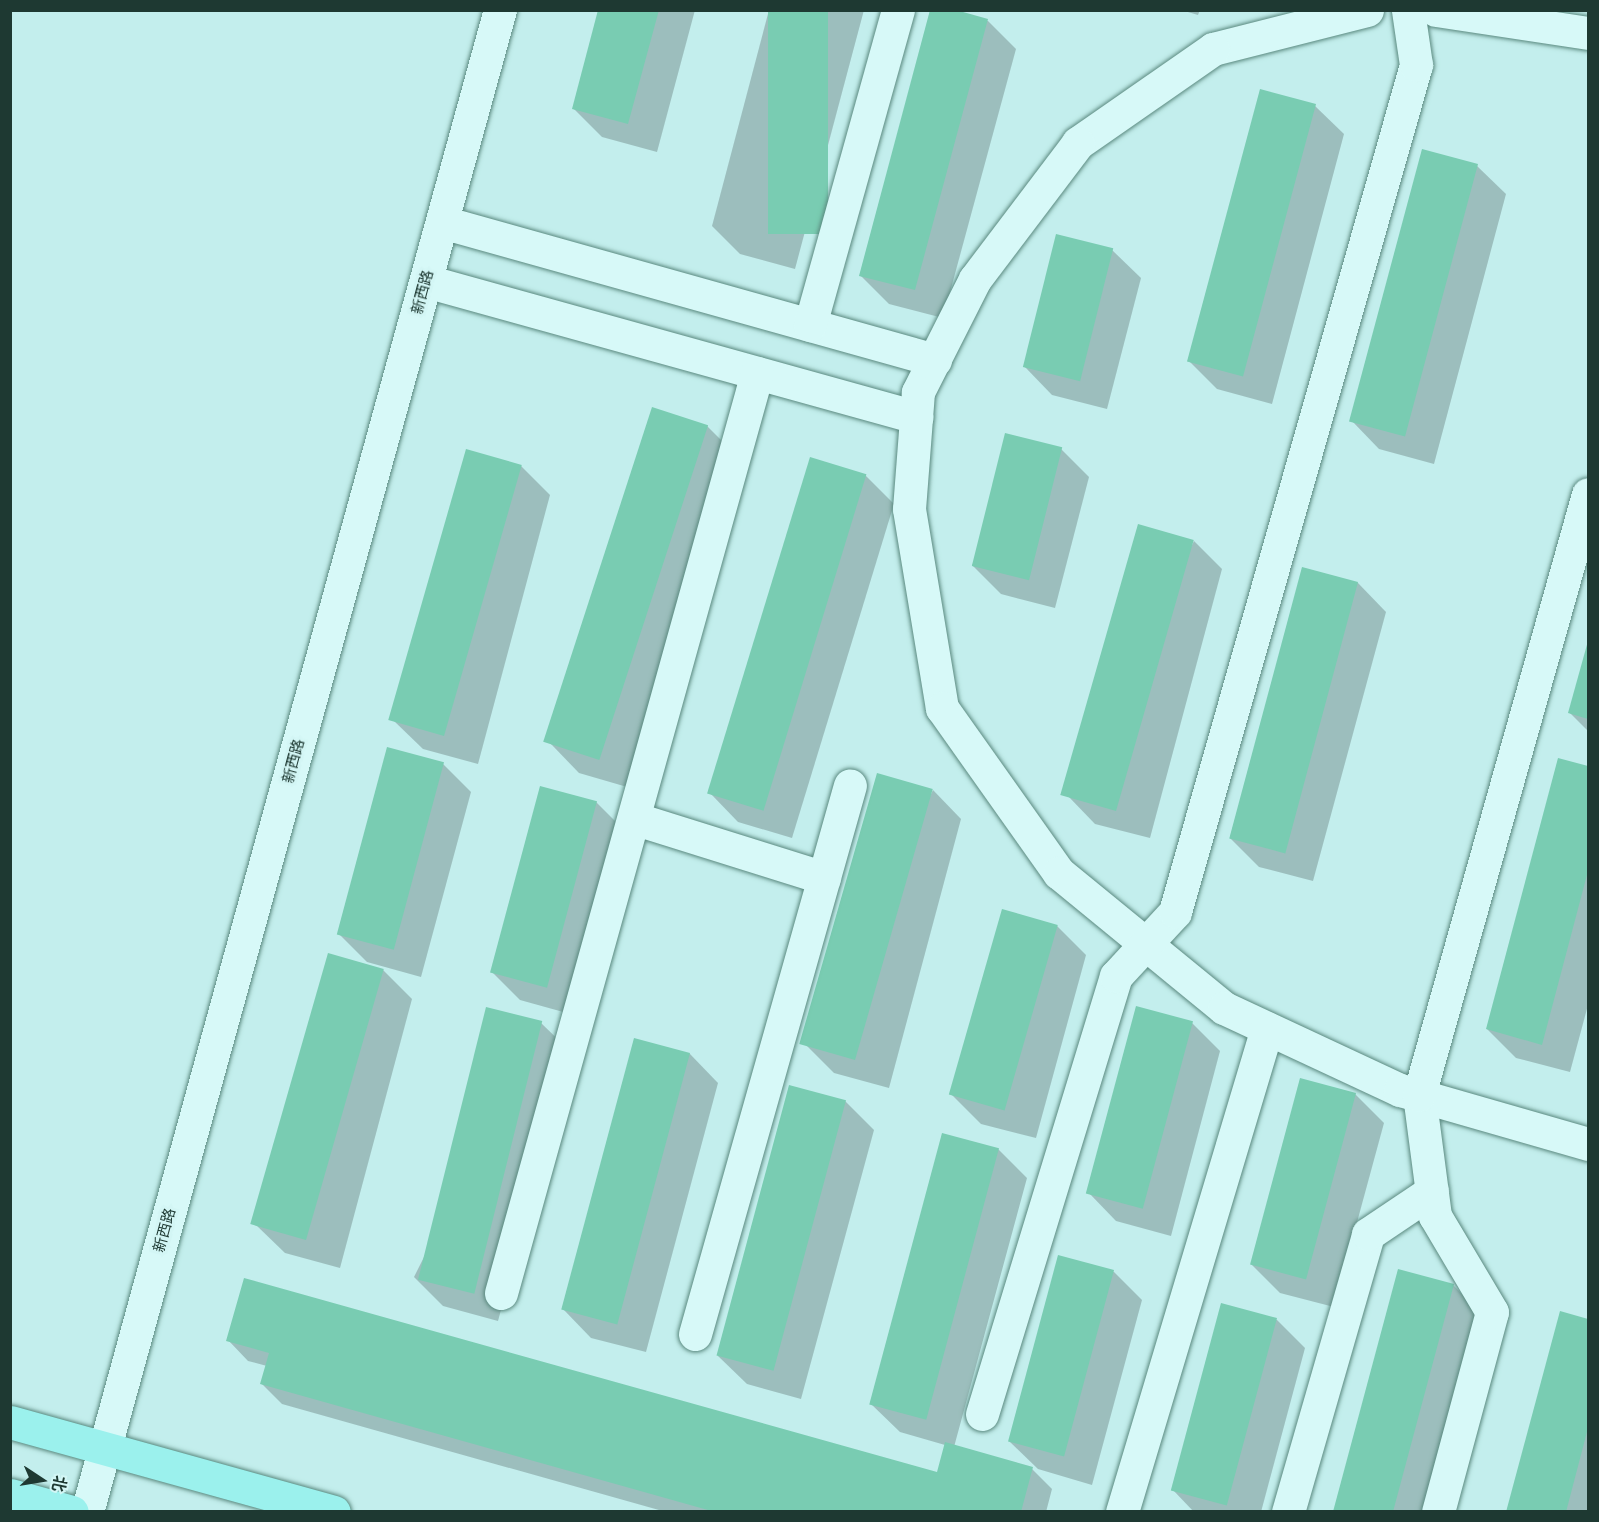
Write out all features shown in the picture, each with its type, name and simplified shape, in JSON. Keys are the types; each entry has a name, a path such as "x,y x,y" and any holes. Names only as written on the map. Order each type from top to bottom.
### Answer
{"main road":[{"path":"10,1422 334,1512"},
{"path":"10,1495 72,1512"}],"street":[{"name":"新西路","path":"87,1512 500,10"},
{"path":"810,325 898,10"},
{"path":"1367,10 1213,49 1078,143 975,279 918,392 916,417 909,509 942,708 1059,873 1224,1008 1419,1095 1586,1134"},
{"path":"982,1414 1116,976 1175,912 1416,65 1408,10"},
{"path":"1436,10 1541,18 1588,33"},
{"path":"442,222 934,360"},
{"path":"426,281 916,417"},
{"path":"501,1293 636,819 757,373"},
{"path":"1438,1512 1492,1312 1435,1216 1419,1095 1588,494"},
{"path":"695,1334 850,785"},
{"path":"636,819 824,878"},
{"path":"1122,1512 1267,1028"},
{"path":"1288,1512 1368,1234 1431,1191"}],"building":[{"path":"598,10 659,10 628,124 572,109"},
{"path":"768,10 828,10 828,234 768,234"},
{"path":"930,10 956,10 988,19 915,290 859,276"},
{"path":"1260,89 1316,104 1243,376 1187,361"},
{"path":"1422,149 1478,164 1405,436 1349,421"},
{"path":"1056,234 1113,248 1080,381 1023,367"},
{"path":"652,407 708,425 599,760 543,742"},
{"path":"1005,433 1062,447 1029,580 972,566"},
{"path":"466,449 522,465 444,736 388,720"},
{"path":"810,457 866,474 764,811 707,794"},
{"path":"1138,524 1194,540 1116,811 1060,795"},
{"path":"1302,567 1358,582 1285,853 1229,838"},
{"path":"1588,641 1588,719 1568,713"},
{"path":"387,747 444,762 394,950 337,934"},
{"path":"1558,758 1588,766 1588,871 1542,1045 1486,1029"},
{"path":"877,773 933,789 855,1060 799,1044"},
{"path":"540,786 597,801 547,988 490,972"},
{"path":"1002,909 1058,925 1005,1111 949,1095"},
{"path":"328,953 384,969 306,1240 250,1224"},
{"path":"1136,1006 1193,1021 1143,1209 1086,1193"},
{"path":"486,1007 542,1021 474,1294 418,1280"},
{"path":"634,1038 690,1053 617,1324 561,1309"},
{"path":"1300,1078 1356,1093 1306,1279 1250,1264"},
{"path":"789,1085 846,1100 774,1371 717,1355"},
{"path":"942,1133 999,1148 926,1420 869,1404"},
{"path":"1058,1255 1114,1270 1064,1456 1008,1441"},
{"path":"1398,1269 1454,1284 1393,1512 1333,1512"},
{"path":"244,1278 937,1472 945,1442 1033,1467 1021,1512 715,1512 260,1384 269,1353 226,1341"},
{"path":"1221,1303 1277,1318 1227,1505 1171,1490"},
{"path":"1560,1311 1588,1319 1588,1428 1566,1512 1506,1512"}]}
